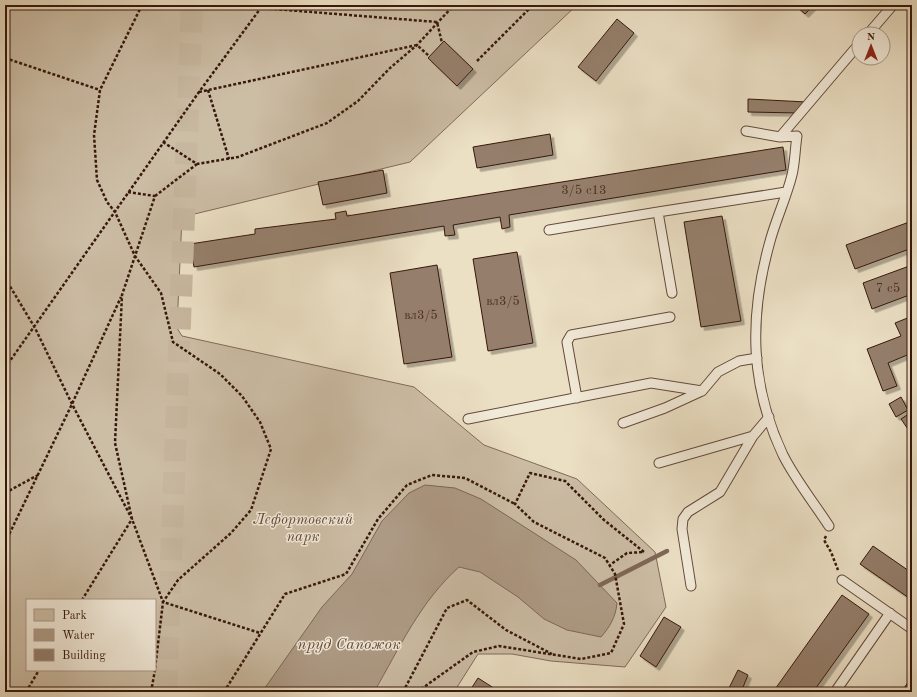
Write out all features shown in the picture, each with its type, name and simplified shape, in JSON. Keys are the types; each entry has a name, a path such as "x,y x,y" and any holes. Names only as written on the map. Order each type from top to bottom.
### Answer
{"lane":[{"path":"875,26 893,5"},
{"path":"780,137 851,53"},
{"path":"746,131 780,137 797,136 792,175 769,244 757,296 755,338 758,379 769,417 784,455 829,526"},
{"path":"549,230 786,192"},
{"path":"658,212 672,293"},
{"path":"577,398 567,342 571,335 670,317"},
{"path":"623,423 665,408 702,391 718,372 739,361 757,358"},
{"path":"468,419 652,383 702,391"},
{"path":"691,586 682,529 683,519 688,512 720,492 753,436 769,417"},
{"path":"659,463 753,436"},
{"path":"842,580 912,629"},
{"path":"835,692 890,613"}],"path":[{"path":"142,5 100,90 94,135 97,180 107,202 115,212 135,256 161,294 173,342 220,374 242,396 260,422 271,449 251,510 231,533 178,580 163,602"},
{"path":"255,5 261,8 438,22"},
{"path":"5,368 35,328 163,142 263,5"},
{"path":"5,543 72,404 122,295 155,196 198,164 238,157 276,144 327,122 358,101 390,68 416,45 454,5"},
{"path":"477,61 533,5"},
{"path":"438,22 442,43"},
{"path":"199,92 416,45"},
{"path":"416,45 430,56"},
{"path":"5,58 100,90"},
{"path":"208,90 229,159"},
{"path":"163,142 198,164"},
{"path":"128,192 155,196"},
{"path":"5,278 35,328 72,404 132,519 163,602 156,662"},
{"path":"83,599 132,519 115,443 122,295"},
{"path":"515,504 530,472 565,481 604,520 644,552 627,553 610,565"},
{"path":"5,494 38,475"},
{"path":"224,692 285,594 346,574 378,519 407,485 432,475 465,478 515,504 534,522 605,558 616,574 624,624 611,653 581,659 499,646 473,652 417,692"},
{"path":"829,526 824,540 831,552 842,580"},
{"path":"403,692 447,608 467,600 506,630 556,656"},
{"path":"163,602 260,633"},
{"path":"26,692 38,671"},
{"path":"151,692 155,671"},
{"path":"5,688 11,692"}],"green space":[{"name":"Лефортовский парк","path":"5,5 577,5 410,162 182,217 177,328 182,336 414,387 484,445 577,479 655,552 666,607 625,667 551,661 512,654 478,654 454,692 5,692"}],"water":[{"name":"пруд Сапожок","path":"425,485 455,488 481,499 576,560 617,603 614,618 604,634 601,637 567,630 544,619 518,597 480,572 459,567 445,581 422,610 374,692 262,692 322,607 352,574 382,521 409,493"}],"building":[{"path":"795,5 814,5 805,14"},
{"path":"617,19 634,33 596,81 578,67"},
{"path":"444,41 473,69 457,86 428,58"},
{"path":"748,99 807,102 799,113 748,112"},
{"path":"550,134 553,155 477,168 473,147"},
{"path":"783,147 786,170 509,215 510,227 502,229 500,217 453,225 455,235 445,236 444,226 194,267 190,244 255,234 255,229 336,219 335,213 346,211 347,216"},
{"path":"383,170 387,193 323,205 318,182"},
{"path":"722,216 741,321 701,327 684,222"},
{"path":"912,221 912,248 855,269 846,245"},
{"path":"517,252 533,343 488,351 473,259"},
{"path":"437,265 452,357 404,364 390,273"},
{"path":"912,265 912,294 872,309 863,283"},
{"path":"910,317 912,353 888,363 897,386 883,391 867,349 901,336 895,323"},
{"path":"901,397 908,410 896,417 889,404"},
{"path":"912,412 912,435 901,419"},
{"path":"873,546 912,573 912,600 860,564"},
{"path":"842,595 869,614 813,692 773,692"},
{"path":"664,617 681,627 656,667 640,656"},
{"path":"738,670 748,675 741,692 727,692"},
{"path":"912,677 912,692 901,692"},
{"path":"478,678 500,692 469,692"}],"waterway":[{"path":"600,585 667,551"}],"tunnel":[{"path":"166,692 192,5"}]}
